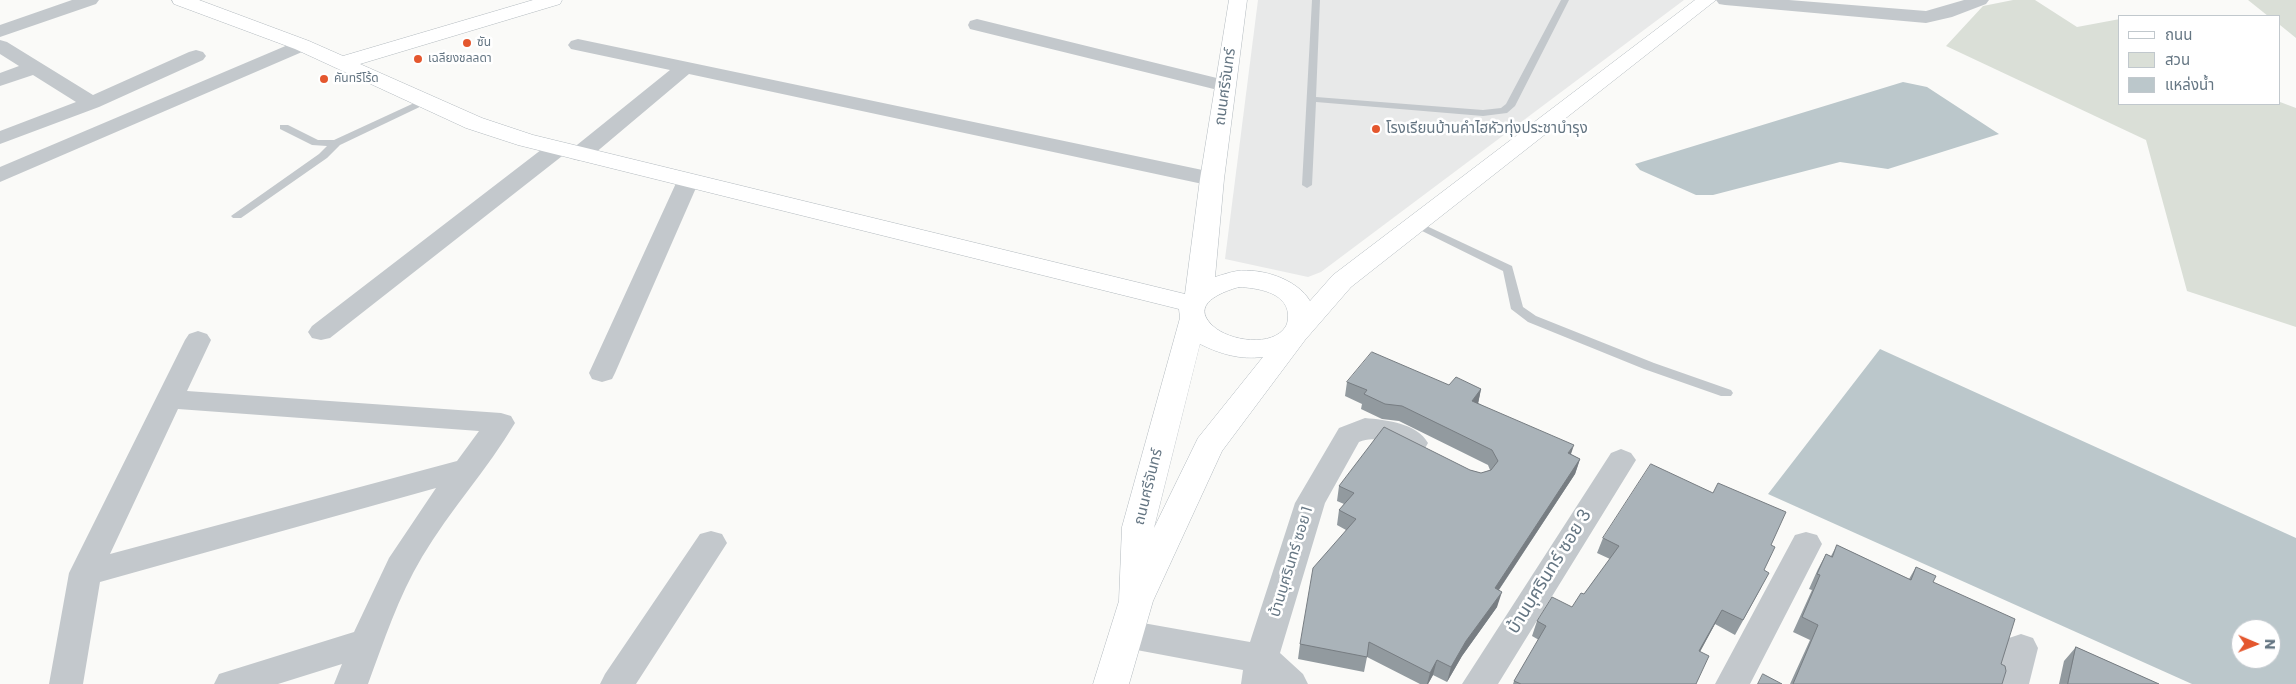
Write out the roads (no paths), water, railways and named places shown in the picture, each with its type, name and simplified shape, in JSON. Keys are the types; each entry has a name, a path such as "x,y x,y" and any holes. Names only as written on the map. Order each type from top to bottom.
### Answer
{"street":[{"path":"0,16 41,0"},
{"path":"0,31 90,0"},
{"path":"181,0 302,45 474,123 580,154 1195,306"},
{"path":"340,63 553,0"},
{"name":"ถนนศรีจันทร์","path":"1113,684 1136,601 1138,527 1195,306 1238,0"},
{"path":"1136,601 1209,446 1295,334 1342,281 1706,0"},
{"path":"1725,0 1926,17 1946,13 1980,0"},
{"path":"977,26 1226,86"},
{"path":"0,175 302,45"},
{"path":"0,46 92,102"},
{"path":"578,46 1212,179"},
{"path":"0,138 92,102 196,56"},
{"path":"0,80 34,68"},
{"path":"580,154 684,69"},
{"path":"321,332 558,148"},
{"path":"602,373 688,180"},
{"path":"1205,244 1216,265 1238,278"},
{"path":"1238,278 1260,280 1280,287 1291,294 1299,304 1302,314 1301,324 1295,334 1282,343 1266,348 1247,350 1228,348 1212,341 1199,331 1195,306 1217,283 1238,278"},
{"path":"1280,287 1311,288 1342,281"},
{"path":"66,684 85,573 198,340"},
{"path":"169,399 501,423 400,566 382,603 351,684"},
{"name":"บ้านบุศรินทร์ ซอย 1","path":"1260,671 1310,503 1349,435 1365,428 1388,430 1436,455"},
{"name":"บ้านบุศรินทร์ ซอย 3","path":"1479,684 1621,460"},
{"path":"85,573 469,468"},
{"path":"617,684 711,543"},
{"path":"1732,684 1806,544"},
{"path":"1126,634 1231,654 1260,671 1291,684"},
{"path":"231,684 367,642"},
{"path":"2012,684 2021,648"}],"lane":[{"path":"1307,185 1316,0"},
{"path":"1311,99 1483,113 1504,111 1510,106 1565,0"},
{"path":"237,216 323,156 336,143 425,101"},
{"path":"284,127 316,143 336,143"},
{"path":"1416,224 1508,269 1517,309 1532,319 1649,366 1726,393"}],"water":[{"path":"1903,82 1927,87 1999,134 1888,169 1840,162 1713,195 1696,195 1640,170 1635,164"},
{"path":"1880,349 2296,538 2296,684 2192,684 1768,494"}],"place":[{"name":"ซัน","path":"467,43"},
{"name":"เฉลียงชลลดา","path":"418,59"},
{"name":"คันทรีโร้ด","path":"324,79"},
{"name":"โรงเรียนบ้านคำไฮหัวทุ่งประชาบำรุง","path":"1376,129"}]}
